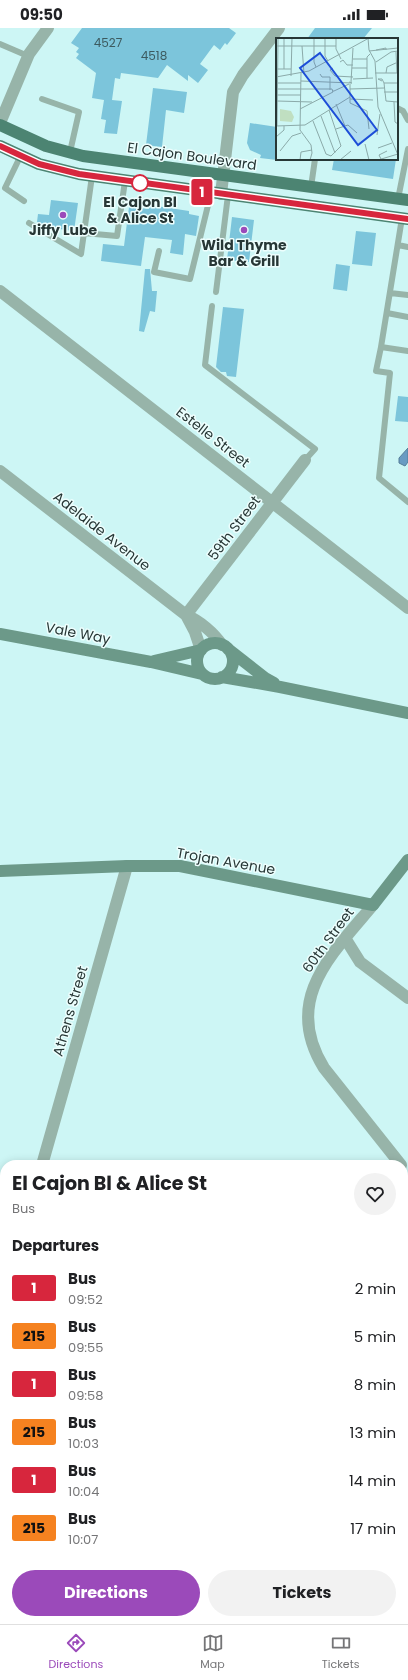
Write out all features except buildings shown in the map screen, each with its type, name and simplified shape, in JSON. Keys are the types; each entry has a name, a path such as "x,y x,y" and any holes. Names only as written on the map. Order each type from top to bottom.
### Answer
{"main road":[{"name":"El Cajon Boulevard","path":"0,124 46,146 83,156 403,199"},
{"path":"0,146 39,164 92,176 405,219"}],"street":[{"path":"0,124 28,56 48,28"},
{"path":"220,194 233,92 243,75 278,28"},
{"name":"Estelle Street","path":"0,291 408,608"},
{"name":"59th Street","path":"186,615 305,460"},
{"name":"Adelaide Avenue","path":"0,471 186,615 193,618 216,636 225,647"},
{"name":"Adelaide Avenue","path":"186,615 195,632 201,650"},
{"name":"Vale Way","path":"0,634 151,662 202,674 211,678 222,677 280,687 408,713"},
{"name":"Vale Way","path":"151,662 201,650 211,644 225,647 265,678 280,687"},
{"path":"222,677 227,674 232,664 230,653 225,647"},
{"path":"201,650 198,654 197,664 202,674"},
{"name":"60th Street","path":"397,1160 324,1068 317,1057 309,1032 308,1006 315,983 320,973 408,860"},
{"name":"Trojan Avenue","path":"0,871 127,866 180,866 372,905"},
{"name":"Athens Street","path":"43,1160 127,866"},
{"path":"346,938 360,962 408,998"}],"lane":[{"path":"0,44 28,56"},
{"path":"42,99 79,112 70,152"},
{"path":"398,108 403,111 408,120"},
{"path":"403,199 408,149"},
{"path":"21,155 5,188 24,201"},
{"path":"311,187 315,160"},
{"path":"29,223 81,254 92,176"},
{"path":"84,233 117,236 125,181"},
{"path":"159,251 154,272 190,279 220,194"},
{"path":"216,292 220,194"},
{"path":"405,219 398,245 376,372 390,373 379,478 408,502"},
{"path":"398,245 408,247"},
{"path":"390,293 408,295"},
{"path":"212,306 205,365 315,449 305,460"},
{"path":"387,313 408,317"},
{"path":"381,347 408,351"}],"water":[{"path":"408,448 408,462 405,466 399,463 399,458"}],"bus line":[{"name":"1","path":"0,146 39,164 79,174 408,219"}],"place":[{"name":"El Cajon Bl & Alice St","path":"140,183"},
{"name":"Jiffy Lube","path":"63,215"},
{"name":"Wild Thyme Bar & Grill","path":"244,230"}]}
